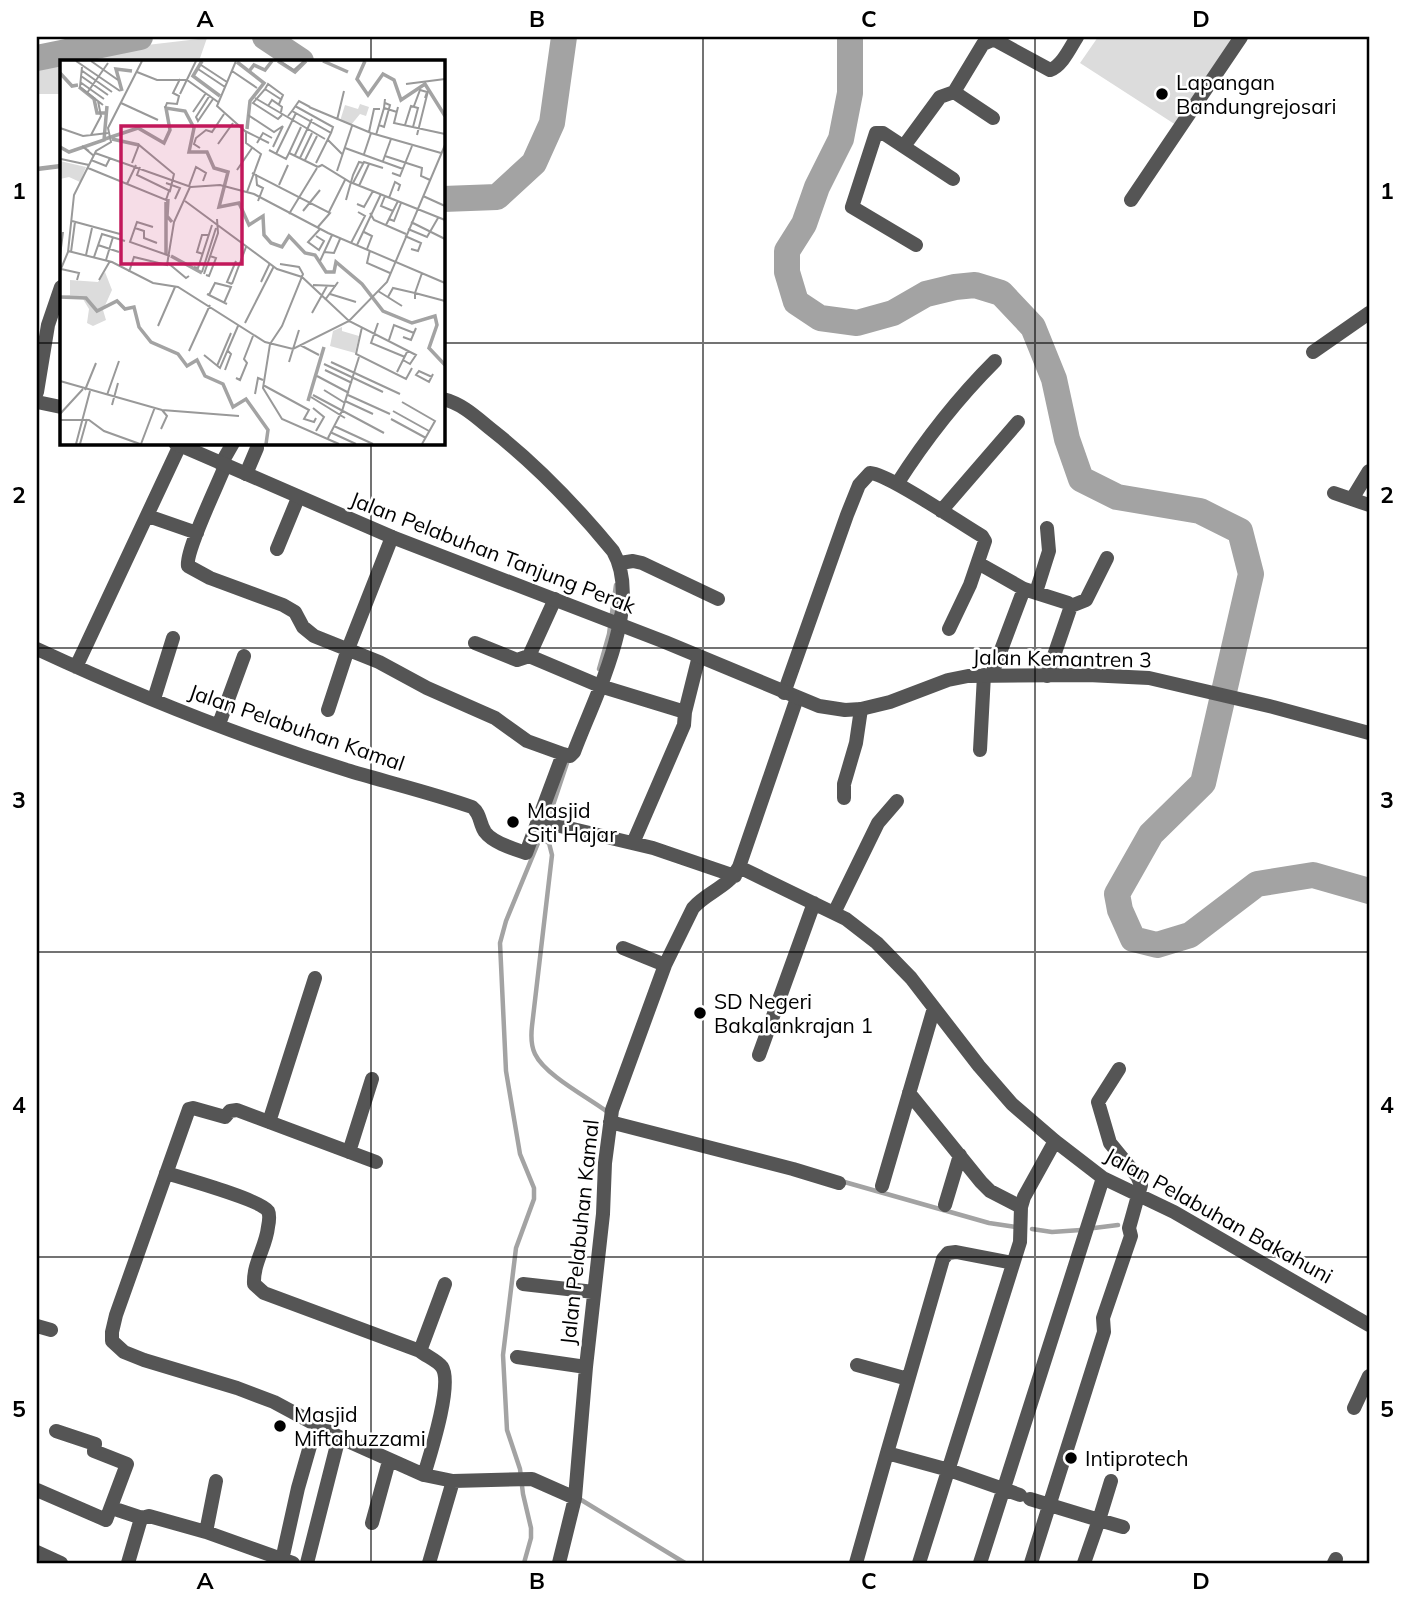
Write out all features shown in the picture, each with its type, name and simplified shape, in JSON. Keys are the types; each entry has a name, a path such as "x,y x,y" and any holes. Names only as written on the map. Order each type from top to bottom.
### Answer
{"street":[{"path":"904,146 940,97 954,92 987,41 997,41 1050,69 1059,64 1077,37"},
{"path":"1131,200 1241,37"},
{"path":"954,92 993,118"},
{"path":"916,245 852,207 876,134 883,133 953,179"},
{"path":"37,392 48,325 60,290"},
{"path":"1313,352 1369,313"},
{"path":"897,484 920,448 973,383 995,361"},
{"path":"444,399 462,406 549,478 613,551 624,578 597,685 566,754 545,822"},
{"path":"37,402 60,407"},
{"path":"941,511 1018,422"},
{"path":"76,667 148,516 177,444"},
{"name":"Jalan Pelabuhan Tanjung Perak","path":"177,444 197,447 223,465 298,498 614,622 791,695"},
{"path":"233,444 187,565 295,612 306,631 379,662 427,688 495,718 527,741 566,754"},
{"path":"246,474 257,448"},
{"path":"1352,499 1369,471"},
{"path":"737,872 859,485 866,475 874,473 897,484 984,538 985,544 978,563 949,629"},
{"path":"1334,493 1369,505"},
{"path":"277,549 298,498"},
{"path":"148,516 197,533"},
{"path":"980,750 988,675 1049,551 1047,528"},
{"path":"328,710 348,649 392,537"},
{"path":"1047,676 1071,606 1086,600 1107,558"},
{"path":"620,563 633,561 642,564 718,598"},
{"path":"978,563 1030,591 1071,606"},
{"path":"529,656 555,599"},
{"path":"154,699 173,638"},
{"path":"475,643 517,660 529,656 597,685 685,712"},
{"name":"Jalan Pelabuhan Kamal","path":"37,649 219,724 337,766 472,807 478,812 484,830 491,838 526,853 545,822"},
{"path":"219,724 244,656"},
{"path":"633,843 684,725 699,656"},
{"name":"Jalan Kemantren 3","path":"791,695 831,709 861,709 890,702 948,680 988,675 1126,676 1169,681 1368,731"},
{"path":"844,798 844,784 856,743 861,709"},
{"path":"834,913 878,823 897,801"},
{"name":"Jalan Pelabuhan Bakahuni","path":"545,822 737,872 834,913 877,943 911,978 1012,1104 1103,1178 1184,1218 1369,1325"},
{"name":"Jalan Pelabuhan Kamal","path":"559,1563 575,1498 610,1122 665,965 693,908 737,872"},
{"path":"759,1055 814,903"},
{"path":"623,948 665,965"},
{"path":"268,1122 315,978"},
{"path":"882,1186 934,1008"},
{"path":"1031,1563 1104,1332 1103,1318 1131,1236 1129,1227 1139,1195 1137,1176 1110,1143 1098,1108 1100,1097 1119,1069"},
{"path":"349,1152 372,1079"},
{"path":"909,1093 990,1191 1021,1207"},
{"path":"376,1162 237,1110 230,1111 225,1117 189,1108 116,1315 111,1332 116,1347 134,1356 274,1402 339,1437 424,1475 453,1481 525,1479 575,1498"},
{"path":"610,1122 839,1183"},
{"path":"919,1563 1013,1263 1022,1229 1021,1207 1024,1197 1055,1141"},
{"path":"945,1205 960,1155"},
{"path":"166,1173 267,1209 268,1229 254,1269 254,1284 264,1293 420,1351 442,1367 445,1376 442,1412 424,1475"},
{"path":"980,1563 1103,1178"},
{"path":"856,1563 943,1259 948,1253 957,1252 1013,1263"},
{"path":"420,1351 445,1284"},
{"path":"523,1284 594,1292"},
{"path":"37,1326 51,1331"},
{"path":"517,1357 586,1367"},
{"path":"857,1364 908,1379"},
{"path":"1354,1408 1369,1376"},
{"path":"112,1508 142,1518 156,1517 206,1532 288,1561 298,1488 316,1425"},
{"path":"37,1490 106,1520 127,1464 94,1451 94,1444 56,1431"},
{"path":"307,1563 339,1437"},
{"path":"887,1453 949,1470 1003,1490 1123,1527"},
{"path":"372,1523 389,1461"},
{"path":"206,1532 216,1481"},
{"path":"429,1563 453,1481"},
{"path":"1084,1563 1111,1481"},
{"path":"128,1563 142,1518"},
{"path":"37,1552 61,1563"}],"shaded area":[{"name":"Lapangan Bandungrejosari","path":"1098,37 1233,37 1176,125 1080,63"},
{"path":"207,38 199,60 80,60 147,45"},
{"path":"60,65 60,94 37,94 37,70"}],"waterway":[{"path":"37,58 140,37"},
{"path":"265,37 300,60"},
{"path":"444,199 497,197 534,163 552,123 564,37"},
{"path":"850,37 850,93 841,139 817,187 804,224 787,251 787,272 796,302 820,318 857,323 893,313 926,294 955,287 975,285 1001,293 1033,327 1054,379 1067,439 1081,479 1117,497 1200,511 1240,531 1251,574 1203,783 1151,834 1117,894 1120,910 1133,939 1157,945 1190,935 1257,884 1313,875 1369,891"},
{"path":"37,169 60,166"},
{"path":"599,669 609,634 616,585"},
{"path":"524,1563 531,1528 520,1469 507,1430 503,1355 516,1248 534,1199 534,1188 520,1154 506,1071 500,943 568,760"},
{"path":"541,839 549,843 552,855 532,1026 533,1048 540,1062 548,1070 606,1111"},
{"path":"841,1181 989,1223 1016,1227"},
{"path":"1094,1228 1118,1225"},
{"path":"1032,1229 1052,1232 1081,1230"},
{"path":"578,1498 685,1563"}],"place":[{"name":"Lapangan Bandungrejosari","path":"1162,94"},
{"name":"Masjid Siti Hajar","path":"513,822"},
{"name":"SD Negeri Bakalankrajan 1","path":"700,1013"},
{"name":"Masjid Miftahuzzami","path":"280,1426"},
{"name":"Intiprotech","path":"1071,1458"}]}
